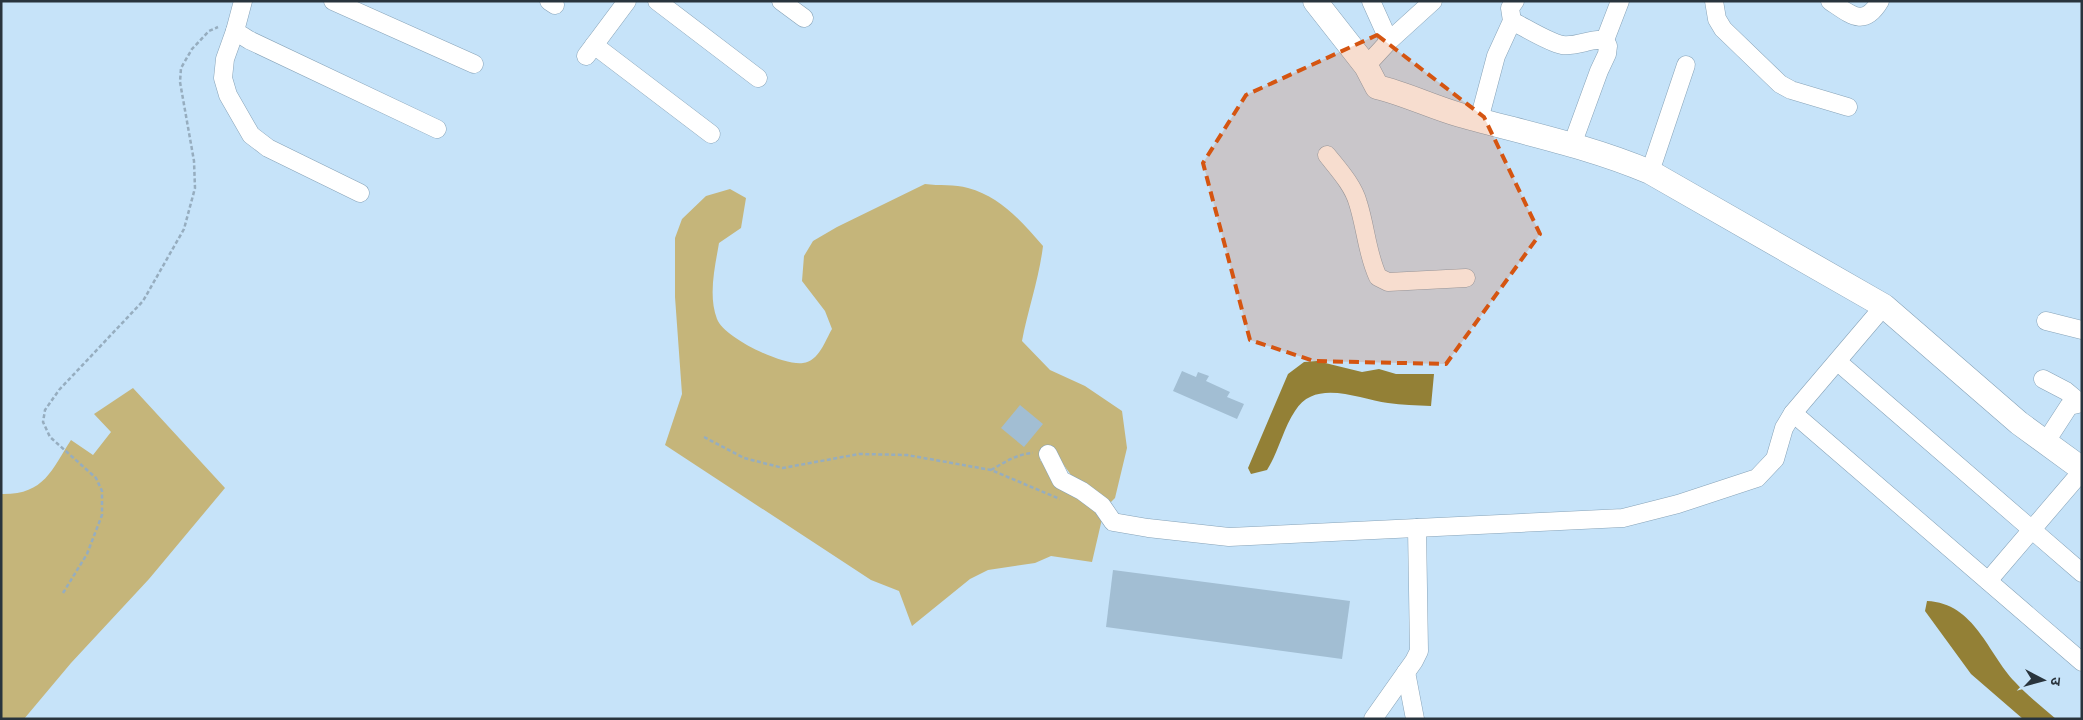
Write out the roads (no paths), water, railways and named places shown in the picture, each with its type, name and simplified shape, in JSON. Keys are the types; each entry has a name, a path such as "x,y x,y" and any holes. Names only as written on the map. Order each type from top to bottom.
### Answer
{"street":[{"path":"243,1 225,60 223,78 228,95 251,135 268,148 360,193"},
{"path":"333,1 474,64"},
{"path":"628,1 590,51 711,134"},
{"path":"657,1 758,78"},
{"path":"781,1 804,18"},
{"path":"1314,1 1366,66 1377,87 1398,92 1427,105 1478,120 1611,155 1650,172 1884,306 2044,443 2082,470 1988,581"},
{"path":"1371,1 1389,41"},
{"path":"1366,66 1389,41 1433,1"},
{"path":"1478,120 1496,56 1512,21 1510,8 1515,1"},
{"path":"1572,145 1607,54 1608,46 1605,40 1620,1"},
{"path":"1714,1 1717,20 1723,29 1780,84 1791,90 1848,107"},
{"path":"1830,1 1857,17 1866,17 1873,13 1880,1"},
{"path":"1512,21 1562,45 1579,44 1596,39 1605,40"},
{"path":"237,25 249,40 437,128"},
{"path":"1650,172 1686,65"},
{"path":"1327,155 1358,201 1372,265 1378,277 1388,282 1466,278"},
{"path":"1048,454 1061,480 1082,490 1102,506 1113,522 1148,528 1229,537 1623,518 1678,504 1757,478 1775,459 1784,428 1793,413 1884,306"},
{"path":"2046,321 2082,330"},
{"path":"1838,362 2082,573"},
{"path":"2043,379 2066,391 2080,403"},
{"path":"2044,443 2069,406 2080,403"},
{"path":"1793,413 2082,662"},
{"path":"1373,719 1419,651 1417,528"},
{"path":"1406,672 1415,719"}]}
